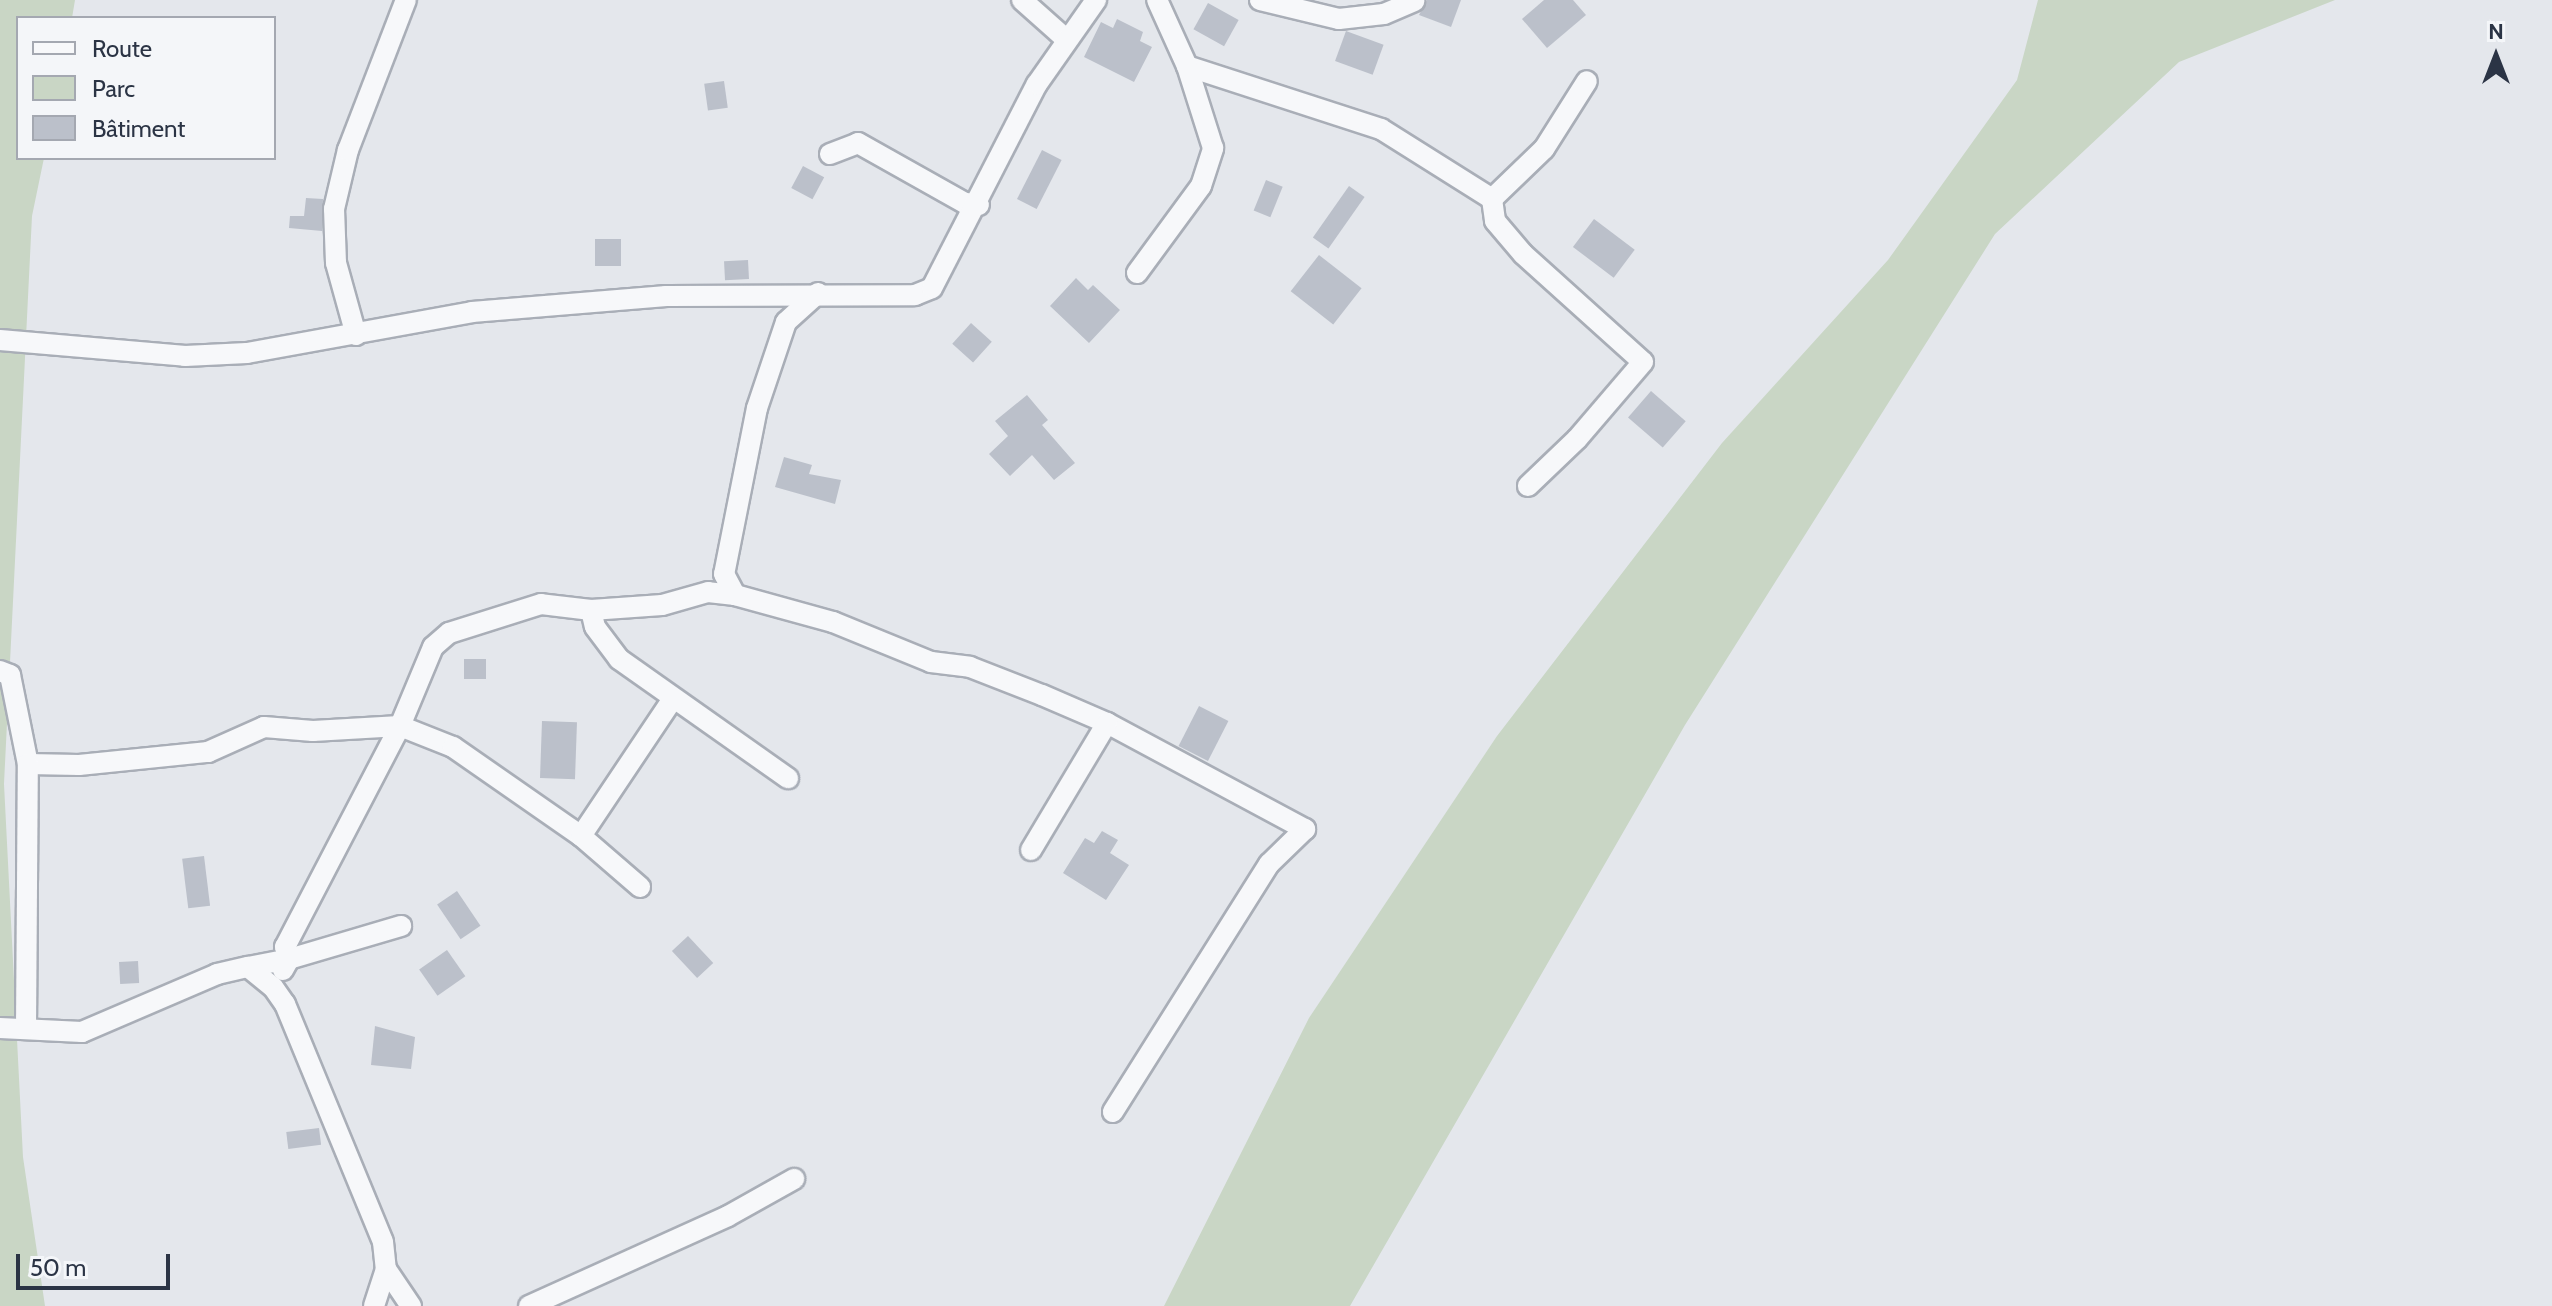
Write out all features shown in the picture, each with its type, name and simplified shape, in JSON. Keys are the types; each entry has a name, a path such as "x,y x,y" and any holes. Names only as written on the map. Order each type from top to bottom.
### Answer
{"street":[{"path":"356,335 336,263 334,209 348,150 406,0"},
{"path":"1022,0 1067,40"},
{"path":"0,340 185,356 247,353 472,312 666,296 818,293 890,298 932,288 979,205 1037,84 1096,0"},
{"path":"1137,273 1181,218 1210,162 1210,137 1187,66 1157,0"},
{"path":"1260,0 1339,19 1384,14 1414,1"},
{"path":"1187,66 1381,129 1492,199 1495,221 1523,254 1643,362 1577,439 1528,486"},
{"path":"1492,199 1544,149 1587,81"},
{"path":"830,154 858,143 965,203 979,205"},
{"path":"708,592 724,574 757,408 786,322 818,293"},
{"path":"770,294 786,322"},
{"path":"724,574 735,595"},
{"path":"273,987 289,959 285,947 400,726 433,647 449,633 541,604 591,610 662,605 708,592 735,595 833,622 931,662 970,667 1107,723 1305,829 1269,864 1113,1112"},
{"path":"591,610 613,652 672,700 788,778"},
{"path":"0,671 10,675 28,764 26,1029"},
{"path":"581,836 672,700"},
{"path":"1031,850 1107,723"},
{"path":"28,764 79,765 208,752 264,727 313,731 400,726 453,747 581,836 640,887"},
{"path":"0,1028 82,1032 217,974 289,959 401,926"},
{"path":"248,967 273,987 303,1043 383,1242 386,1269 374,1306"},
{"path":"529,1306 728,1216 794,1179"},
{"path":"386,1269 411,1306"}],"green space":[{"path":"0,0 75,0 72,16 16,16 16,160 44,160 32,216 4,784 23,1157 45,1306 0,1306"},
{"path":"2038,0 2335,0 2179,62 1995,234 1685,725 1350,1306 1164,1306 1309,1018 1497,736 1722,443 1888,260 2017,80"}],"building":[{"path":"1427,0 1461,0 1451,27 1419,15"},
{"path":"1544,0 1573,0 1586,15 1547,48 1522,19"},
{"path":"1208,3 1239,20 1224,46 1193,29"},
{"path":"1117,19 1143,32 1140,41 1152,47 1134,82 1084,57 1101,22 1113,28"},
{"path":"1346,31 1384,45 1373,75 1335,61"},
{"path":"724,81 728,108 708,111 704,84"},
{"path":"1042,150 1062,160 1037,209 1017,199"},
{"path":"803,166 824,177 812,199 791,188"},
{"path":"1266,180 1283,187 1270,217 1254,211"},
{"path":"1349,186 1365,197 1328,249 1313,238"},
{"path":"306,198 323,199 322,231 289,228 290,216 304,216"},
{"path":"1594,219 1635,250 1614,278 1573,247"},
{"path":"595,239 621,239 621,266 595,266"},
{"path":"1319,255 1362,288 1333,324 1291,291"},
{"path":"748,260 749,279 725,280 724,261"},
{"path":"1076,278 1088,290 1093,285 1120,310 1089,343 1050,306"},
{"path":"971,323 992,342 973,363 952,344"},
{"path":"1651,391 1686,421 1663,448 1628,417"},
{"path":"1027,395 1048,420 1042,425 1075,463 1054,480 1032,455 1010,476 989,454 1008,436 995,421"},
{"path":"784,457 812,465 809,474 841,480 835,504 775,487"},
{"path":"464,659 486,659 486,679 464,679"},
{"path":"1199,706 1228,721 1208,761 1179,746"},
{"path":"542,721 577,722 575,779 540,778"},
{"path":"1102,831 1118,840 1110,853 1129,865 1106,900 1063,873 1085,838 1094,843"},
{"path":"204,856 210,906 188,908 182,859"},
{"path":"457,891 480,926 461,939 437,904"},
{"path":"688,936 713,963 697,978 672,951"},
{"path":"447,950 465,976 438,996 419,970"},
{"path":"138,961 139,983 120,984 119,962"},
{"path":"375,1026 415,1037 411,1069 371,1065"},
{"path":"319,1128 321,1145 288,1149 286,1132"}]}
